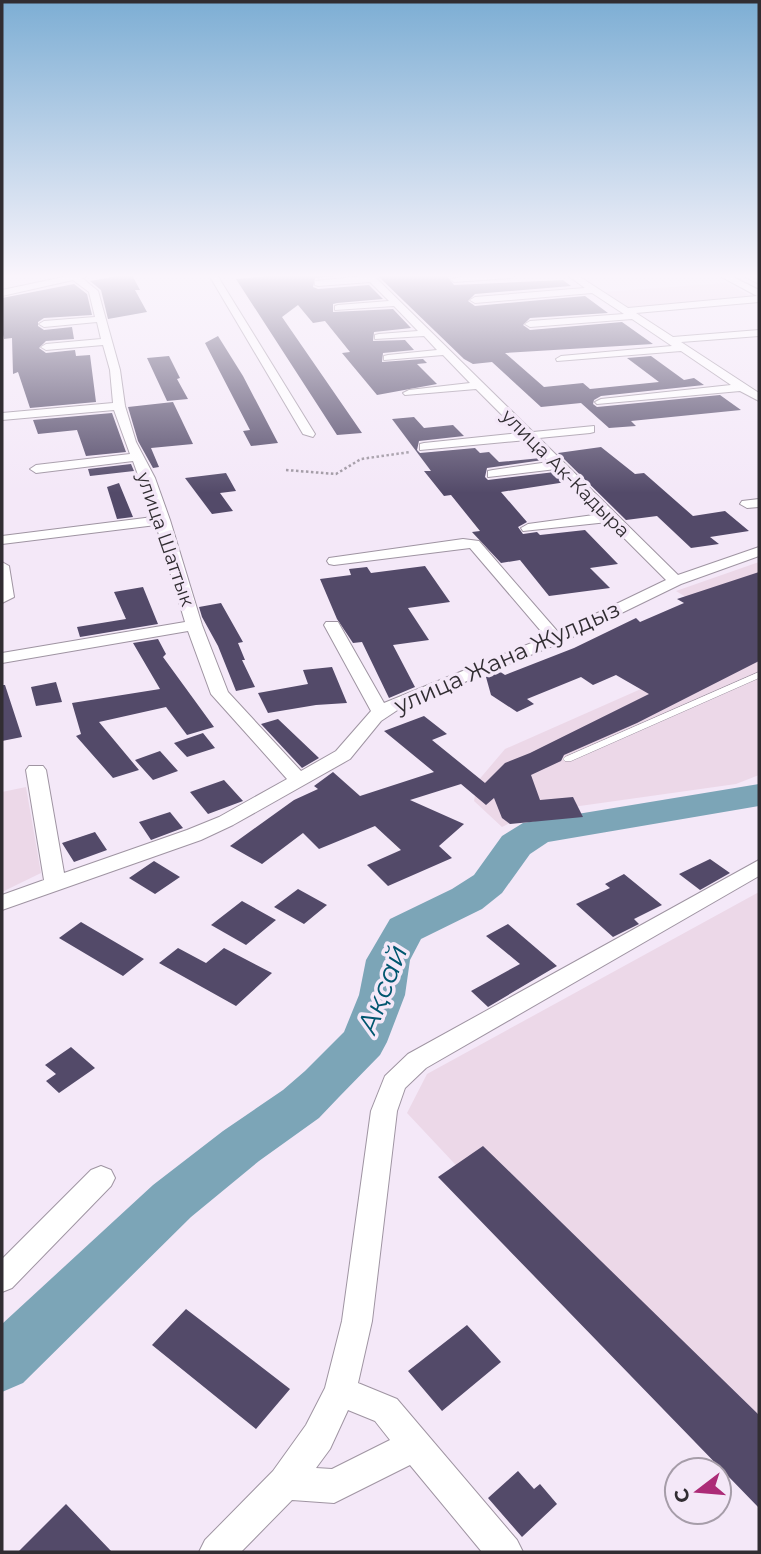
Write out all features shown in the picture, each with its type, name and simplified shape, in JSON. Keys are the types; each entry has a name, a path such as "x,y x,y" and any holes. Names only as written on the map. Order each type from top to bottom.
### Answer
{"street":[{"name":"улица Шаттык","path":"109,348 120,406 163,520 194,625 220,694 299,780"},
{"path":"257,348 309,434"},
{"name":"улица Ак-Кадыра","path":"440,348 676,581"},
{"path":"561,359 685,348 759,398"},
{"path":"388,358 445,352"},
{"path":"409,393 479,385"},
{"path":"601,402 742,387"},
{"path":"2,417 120,406"},
{"path":"424,447 590,429"},
{"path":"36,469 137,457"},
{"path":"493,474 559,465"},
{"path":"528,528 611,517"},
{"path":"2,540 163,520"},
{"path":"334,561 463,543 474,544 556,639"},
{"name":"улица Жана Жулдыз","path":"2,903 55,882 194,835 343,755 381,713 393,705 556,639 676,581 759,551"},
{"path":"2,566 6,597 2,598"},
{"path":"2,658 194,625"},
{"path":"332,625 381,713"},
{"path":"36,769 55,882"},
{"path":"217,1552 285,1483 318,1437 340,1391 357,1321 384,1111 394,1083 417,1060 759,867"},
{"path":"2,1279 101,1178"},
{"path":"340,1391 386,1410 505,1552"},
{"path":"285,1483 334,1486 414,1445"}],"lane":[{"path":"568,759 759,675"}],"path":[{"path":"286,470 336,474 343,472 349,463 360,459 423,450 424,447"}],"shaded area":[{"path":"759,562 759,775 736,784 530,813 502,827 474,801 477,782 505,749 754,639 676,591"},
{"path":"26,787 41,873 2,892 2,792"},
{"path":"759,892 759,1488 733,1460 733,1456 729,1456 407,1113 427,1074"}],"building":[{"path":"12,348 39,348 46,353 75,350 76,356 90,355 96,402 30,408 18,372 13,374"},
{"path":"207,348 225,348 278,443 251,446 243,431 250,430"},
{"path":"280,348 303,348 362,433 337,435"},
{"path":"346,348 412,348 414,350 383,353 382,362 423,359 427,363 417,364 437,384 377,395 342,353 350,352"},
{"path":"452,348 595,348 505,353 544,387 583,383 590,389 659,382 627,358 651,356 684,380 694,378 704,385 601,396 594,400 593,404 597,407 720,395 741,410 631,421 636,426 609,428 581,403 541,407 492,362 473,364"},
{"path":"169,356 188,399 167,401 147,358"},
{"path":"173,402 193,444 151,448 159,467 153,468 138,441 128,407"},
{"path":"112,413 126,452 86,456 77,430 38,434 33,420"},
{"path":"414,417 424,428 453,425 464,436 419,441 417,450 420,453 475,448 480,453 489,452 499,462 541,458 543,460 487,468 485,477 488,480 555,472 566,482 501,492 527,522 518,527 523,534 585,530 618,564 590,568 610,588 549,596 520,560 501,563 472,532 480,531 451,495 444,496 424,471 431,471 392,419"},
{"path":"601,447 635,474 644,473 693,516 725,511 749,531 710,537 719,544 691,548 657,516 626,520 558,453"},
{"path":"131,464 134,471 90,476 88,469"},
{"path":"226,473 236,491 220,493 233,511 212,514 185,478"},
{"path":"119,483 133,517 117,519 107,487"},
{"path":"425,566 450,602 408,608 429,640 393,645 415,687 389,698 362,642 353,643 337,619 320,579 351,575 349,569 367,567 371,573"},
{"path":"759,572 759,661 637,723 564,755 561,761 531,775 540,800 573,797 583,817 510,824 502,818 494,798 486,805 461,784 410,800 464,824 439,846 452,858 388,886 367,865 401,850 375,826 319,849 303,833 262,864 230,846 294,800 318,789 314,786 333,772 360,796 434,772 384,731 424,716 447,734 432,740 485,783 505,763 649,694 616,675 593,685 581,677 527,699 534,704 517,712 491,695 486,677 499,671 505,675 574,648 636,618 640,622 684,603 677,599"},
{"path":"143,587 158,624 80,637 77,627 126,619 114,592"},
{"path":"221,603 243,642 238,643 245,660 242,660 255,687 236,691 218,646 202,617 199,607"},
{"path":"158,639 166,654 163,657 214,727 187,735 166,707 99,722 139,770 113,778 76,736 81,734 72,703 160,689 133,643"},
{"path":"332,667 347,703 268,713 258,693 308,684 303,670"},
{"path":"56,682 62,702 36,706 31,687"},
{"path":"2,685 5,685 22,737 2,741"},
{"path":"278,719 319,758 302,768 261,724"},
{"path":"203,733 215,748 187,757 174,743"},
{"path":"160,751 178,771 153,780 135,760"},
{"path":"224,780 243,801 208,814 190,792"},
{"path":"170,812 183,828 151,840 139,822"},
{"path":"95,832 107,850 74,862 62,843"},
{"path":"710,859 730,873 700,890 679,874"},
{"path":"154,861 180,877 155,894 129,878"},
{"path":"624,874 662,905 634,919 639,924 613,937 576,904 610,888 605,884"},
{"path":"298,889 327,905 304,924 274,907"},
{"path":"242,901 276,920 246,945 211,925"},
{"path":"81,922 144,959 123,976 59,938"},
{"path":"508,924 557,966 488,1007 471,991 520,964 486,936"},
{"path":"178,948 206,963 224,948 272,973 236,1006 159,963"},
{"path":"71,1047 95,1068 59,1093 46,1081 56,1074 45,1065"},
{"path":"483,1146 759,1415 759,1508 733,1481 733,1456 709,1456 438,1177"},
{"path":"186,1309 290,1389 256,1429 152,1345"},
{"path":"467,1325 501,1362 442,1411 408,1371"},
{"path":"518,1471 534,1489 540,1484 557,1504 522,1537 488,1498"},
{"path":"66,1504 112,1552 18,1552"}],"waterway":[{"name":"Ақсай","path":"2,1363 172,1201 241,1146 301,1104 322,1084 363,1042 382,995 388,960 405,929 467,899 488,884 516,845 537,832 759,795"}]}
